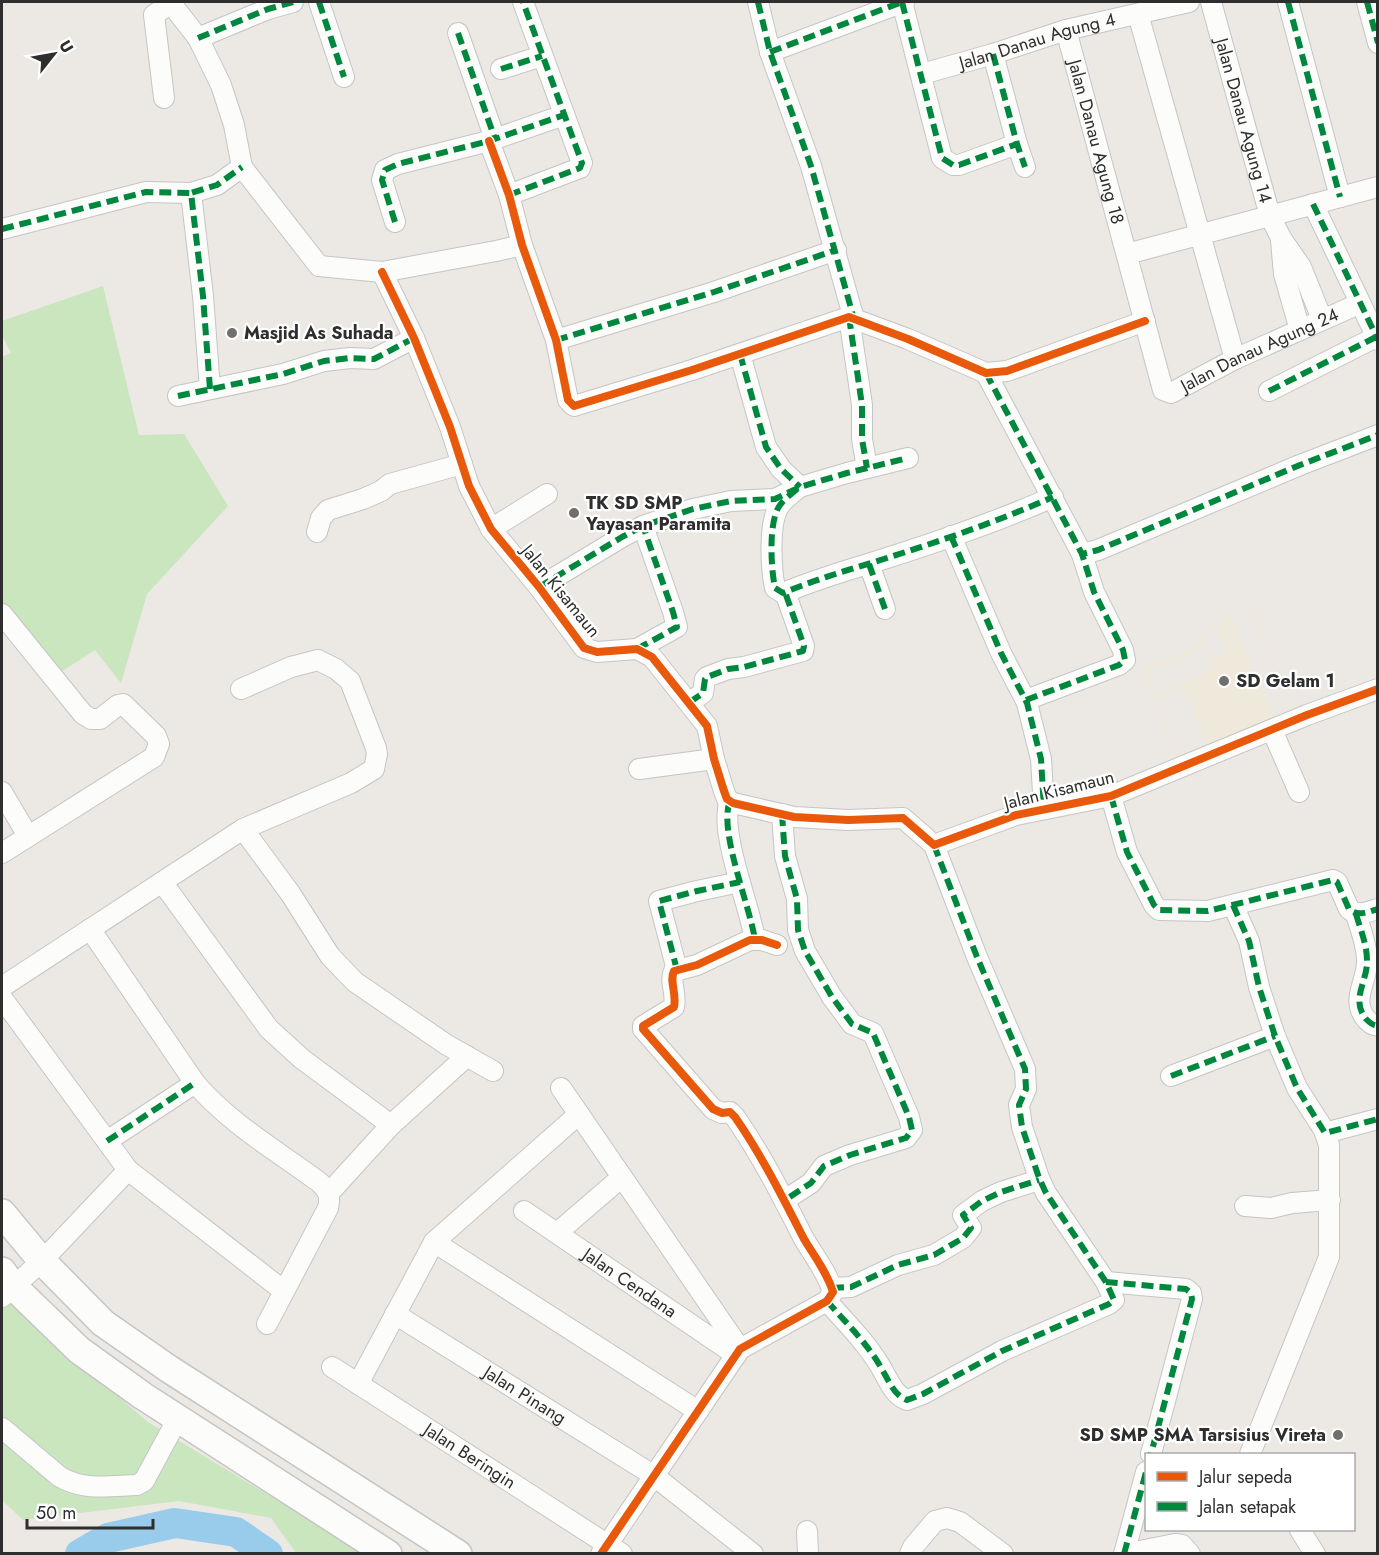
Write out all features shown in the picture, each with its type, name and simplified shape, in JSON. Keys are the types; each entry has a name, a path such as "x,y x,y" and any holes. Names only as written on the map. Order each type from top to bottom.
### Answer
{"main road":[{"path":"2,1213 19,1276 79,1350 178,1418 388,1554"},
{"path":"19,1276 103,1323 179,1375 458,1554"}],"street":[{"path":"164,98 154,15 171,2 198,38 221,86 228,105 242,167 319,266 381,272 522,245"},
{"path":"198,38 268,9 293,2"},
{"path":"319,2 345,77"},
{"path":"509,195 580,168 582,163 523,2"},
{"path":"758,2 770,52 811,166 836,250 851,318 862,405 862,439 867,468"},
{"path":"770,52 903,2 942,158 948,163 959,165 1017,144"},
{"name":"Jalan Danau Agung 4","path":"921,74 1066,30 1189,2"},
{"name":"Jalan Danau Agung 14","path":"1211,2 1270,216 1281,238 1301,267 1322,319"},
{"path":"1288,2 1340,197"},
{"path":"1366,2 1377,43"},
{"path":"1138,14 1235,359"},
{"name":"Jalan Danau Agung 18","path":"1066,30 1127,254"},
{"path":"458,33 509,195 522,245 556,340 568,400 574,406 851,318 908,339 986,373 1006,371 1145,321"},
{"path":"993,54 1025,167"},
{"path":"501,69 542,56"},
{"path":"395,222 382,180 382,174 386,170 398,164 492,140 564,116"},
{"path":"2,229 146,192 191,193 217,185 242,167"},
{"path":"1127,254 1377,187"},
{"path":"191,193 203,296 210,388"},
{"path":"1269,390 1377,339 1313,204"},
{"name":"Jalan Danau Agung 14","path":"1281,238 1284,274 1300,330"},
{"path":"556,340 714,292 836,250"},
{"name":"Jalan Danau Agung 24","path":"1127,254 1163,390 1167,393 1235,359 1354,306"},
{"name":"Jalan Kisamaun","path":"381,272 414,338 450,427 469,486 491,529 539,587 584,648 597,652 637,649"},
{"path":"178,396 283,374 338,358 374,359 414,338"},
{"path":"740,354 766,447 781,469 799,488"},
{"path":"986,373 1082,554 1094,592 1123,650 1125,660 1119,665 1026,700"},
{"path":"1082,554 1098,550 1377,435"},
{"path":"539,587 643,526 693,509 731,501 775,499 799,488 908,458"},
{"path":"317,532 321,518 328,510 363,499 390,484 462,464"},
{"path":"799,488 780,505 773,531 772,576 775,588 781,592 951,536 1053,497"},
{"path":"491,529 547,494"},
{"path":"637,649 676,627 673,612 643,526"},
{"path":"951,536 1001,653 1026,700 1041,759 1044,809"},
{"path":"869,564 885,609"},
{"path":"690,702 703,693 707,677 728,669 803,651 804,646 785,592"},
{"path":"2,614 83,714 91,719 100,720 118,705 123,705 156,736 159,744 154,757 2,853"},
{"path":"637,649 652,657 707,726 714,759 724,791 730,801 794,817 848,820 903,818 934,845 977,957 1026,1068 1026,1089 1019,1105 1022,1127 1039,1180 1106,1282 1114,1296 1112,1302 1002,1351 923,1394 907,1400 894,1390 877,1360 829,1295 785,1200 761,1155 735,1117 730,1112 722,1113 713,1109 644,1032 643,1026 674,1007 676,997 672,977 674,971 697,965 750,940 777,945"},
{"path":"2,987 243,829 366,775 374,769 377,754 350,681 336,669 318,660 291,667 241,689"},
{"name":"Jalan Kisamaun","path":"934,845 997,821 1111,796 1377,689"},
{"path":"1272,730 1299,792"},
{"path":"639,769 714,759"},
{"path":"2,792 28,836"},
{"path":"1111,796 1127,852 1156,908 1166,911 1208,911 1334,880 1337,882 1349,909 1356,914 1367,959 1358,1001 1361,1012 1372,1025 1377,1026"},
{"path":"730,801 726,810 728,832 755,940"},
{"path":"782,814 785,856 797,899 798,930 805,951 832,997 852,1024 873,1033 909,1117 912,1130 906,1138 850,1155 824,1166 811,1183 785,1200"},
{"path":"243,829 290,893 330,957 354,982 493,1071"},
{"path":"162,882 269,1029 302,1059 391,1125"},
{"path":"677,970 659,902 740,882"},
{"path":"1233,905 1249,941 1259,987 1275,1035 1297,1088 1325,1133 1329,1145 1329,1257 1250,1453"},
{"path":"1356,914 1377,909"},
{"path":"90,929 195,1083 224,1113 319,1182 328,1193 330,1199 328,1208 267,1324"},
{"path":"2,998 128,1170 284,1291"},
{"path":"1171,1076 1275,1035"},
{"path":"328,1193 391,1125 467,1056"},
{"path":"107,1141 195,1083"},
{"path":"561,1088 738,1352"},
{"path":"358,1384 434,1242 579,1114"},
{"path":"1325,1133 1377,1119"},
{"path":"19,1276 128,1170"},
{"path":"558,1232 622,1177"},
{"path":"610,1550 653,1475 738,1352 829,1295 898,1265 934,1255 963,1238 971,1228 963,1215 982,1201 1000,1192 1039,1180"},
{"path":"1245,1206 1271,1208 1292,1203 1330,1200"},
{"name":"Jalan Cendana","path":"524,1211 738,1352"},
{"path":"434,1242 698,1411"},
{"path":"1106,1282 1186,1289 1192,1296 1152,1453"},
{"name":"Jalan Pinang","path":"395,1314 653,1475 753,1554"},
{"name":"Jalan Beringin","path":"332,1367 610,1550"},
{"path":"2,1428 70,1482 87,1487 137,1485 144,1480 178,1418"},
{"path":"1145,1476 1124,1554 1175,1544 1182,1545 1190,1554"},
{"path":"910,1554 913,1547 935,1521 947,1518 960,1522 1003,1554"},
{"path":"807,1531 808,1554"},
{"path":"1301,1531 1315,1554"}],"shaded area":[{"name":"SD Gelam 1","path":"1251,605 1296,711 1179,761 1140,670 1202,644 1198,634 1227,622 1224,616","holes":["1249,608 1294,709 1275,718 1230,617","1217,628 1227,652 1212,659 1202,635","1204,646 1215,668 1156,696 1146,673","1183,688 1208,746 1180,758 1155,700"]}],"green space":[{"path":"103,286 139,435 184,434 228,506 147,594 121,683 95,650 61,672 2,601 2,357 11,353 2,335 2,321"},
{"path":"2,1297 148,1422 364,1553 296,1553 271,1518 179,1501 23,1520 2,1500"}],"waterway":[{"path":"80,1554 108,1538 175,1523 236,1532 268,1554"}],"marked path":[{"path":"198,38 268,9 293,2"},
{"path":"319,2 344,77"},
{"path":"509,195 580,168 582,163 523,2"},
{"path":"758,2 770,52 811,166 854,319"},
{"path":"902,2 942,158 953,165 959,165 1017,144"},
{"path":"770,52 902,2"},
{"path":"1288,2 1340,197"},
{"path":"1367,2 1378,43"},
{"path":"458,33 495,139"},
{"path":"993,54 1025,167"},
{"path":"501,69 542,56"},
{"path":"395,222 382,180 385,170 398,164 489,141 564,115"},
{"path":"210,389 203,296 191,193 217,185 242,167"},
{"path":"2,229 146,192 191,193"},
{"path":"1313,204 1378,340"},
{"path":"556,340 714,292 836,250"},
{"path":"849,317 862,405 862,439 867,468"},
{"path":"1269,391 1376,337"},
{"path":"178,396 283,374 324,361 350,358 374,359 414,338"},
{"path":"740,354 766,447 781,469 800,487"},
{"path":"986,373 1082,554 1098,550 1300,465 1378,435"},
{"path":"539,587 643,526 693,509 731,501 775,499 800,487 908,458"},
{"path":"797,489 776,512 772,533 775,588 783,593 963,533 1053,497"},
{"path":"637,649 677,627 643,526"},
{"path":"951,536 1001,653 1027,703 1041,759 1044,809"},
{"path":"1026,700 1119,665 1125,660 1123,650 1094,592 1082,554"},
{"path":"869,564 885,609"},
{"path":"690,702 703,693 707,677 728,669 803,651 804,646 785,592"},
{"path":"1111,796 1127,852 1154,905 1159,910 1208,911 1333,880 1337,882 1352,911 1363,913 1378,909"},
{"path":"730,801 727,814 731,849 755,940"},
{"path":"782,814 785,856 797,899 798,930 805,951 832,997 852,1024 873,1033 909,1117 912,1130 906,1138 850,1155 824,1166 811,1183 785,1200"},
{"path":"934,845 977,957 1025,1069 1026,1089 1019,1105 1022,1127 1039,1178 1046,1193 1106,1282"},
{"path":"677,970 659,901 740,882"},
{"path":"1233,905 1249,941 1259,987 1275,1036 1297,1088 1325,1133 1378,1119"},
{"path":"1356,914 1367,954 1367,968 1360,997 1361,1012 1371,1024 1378,1026"},
{"path":"1171,1076 1275,1036"},
{"path":"107,1141 195,1083"},
{"path":"832,1288 851,1287 898,1265 934,1255 963,1238 971,1228 963,1215 982,1201 1001,1192 1039,1180"},
{"path":"827,1301 871,1352 896,1392 907,1400 923,1394 1002,1351 1109,1304 1114,1300 1106,1282 1186,1289 1191,1293 1192,1299 1151,1453"},
{"path":"1124,1554 1145,1476"}],"cycle path":[{"path":"489,141 509,195 522,245 556,340 568,400 574,406 692,370 849,317 908,339 986,373 1007,371 1145,321"},
{"path":"382,272 414,338 450,427 469,486 491,529 539,587 584,648 597,652 637,649 652,657 707,726 724,791 727,799 733,803 794,817 848,820 903,818 934,845 1016,815 1111,796 1307,715 1378,689"},
{"path":"601,1554 740,1349 827,1301 833,1292 824,1271 804,1239 771,1176 735,1117 730,1112 722,1113 713,1109 643,1029 643,1026 674,1007 672,979 674,971 697,965 750,940 762,940 777,945"}],"place":[{"name":"Masjid As Suhada","path":"232,333"},
{"name":"TK SD SMP Yayasan Paramita","path":"574,513"},
{"name":"SD Gelam 1","path":"1224,681"},
{"name":"SD SMP SMA Tarsisius Vireta","path":"1338,1435"}]}
